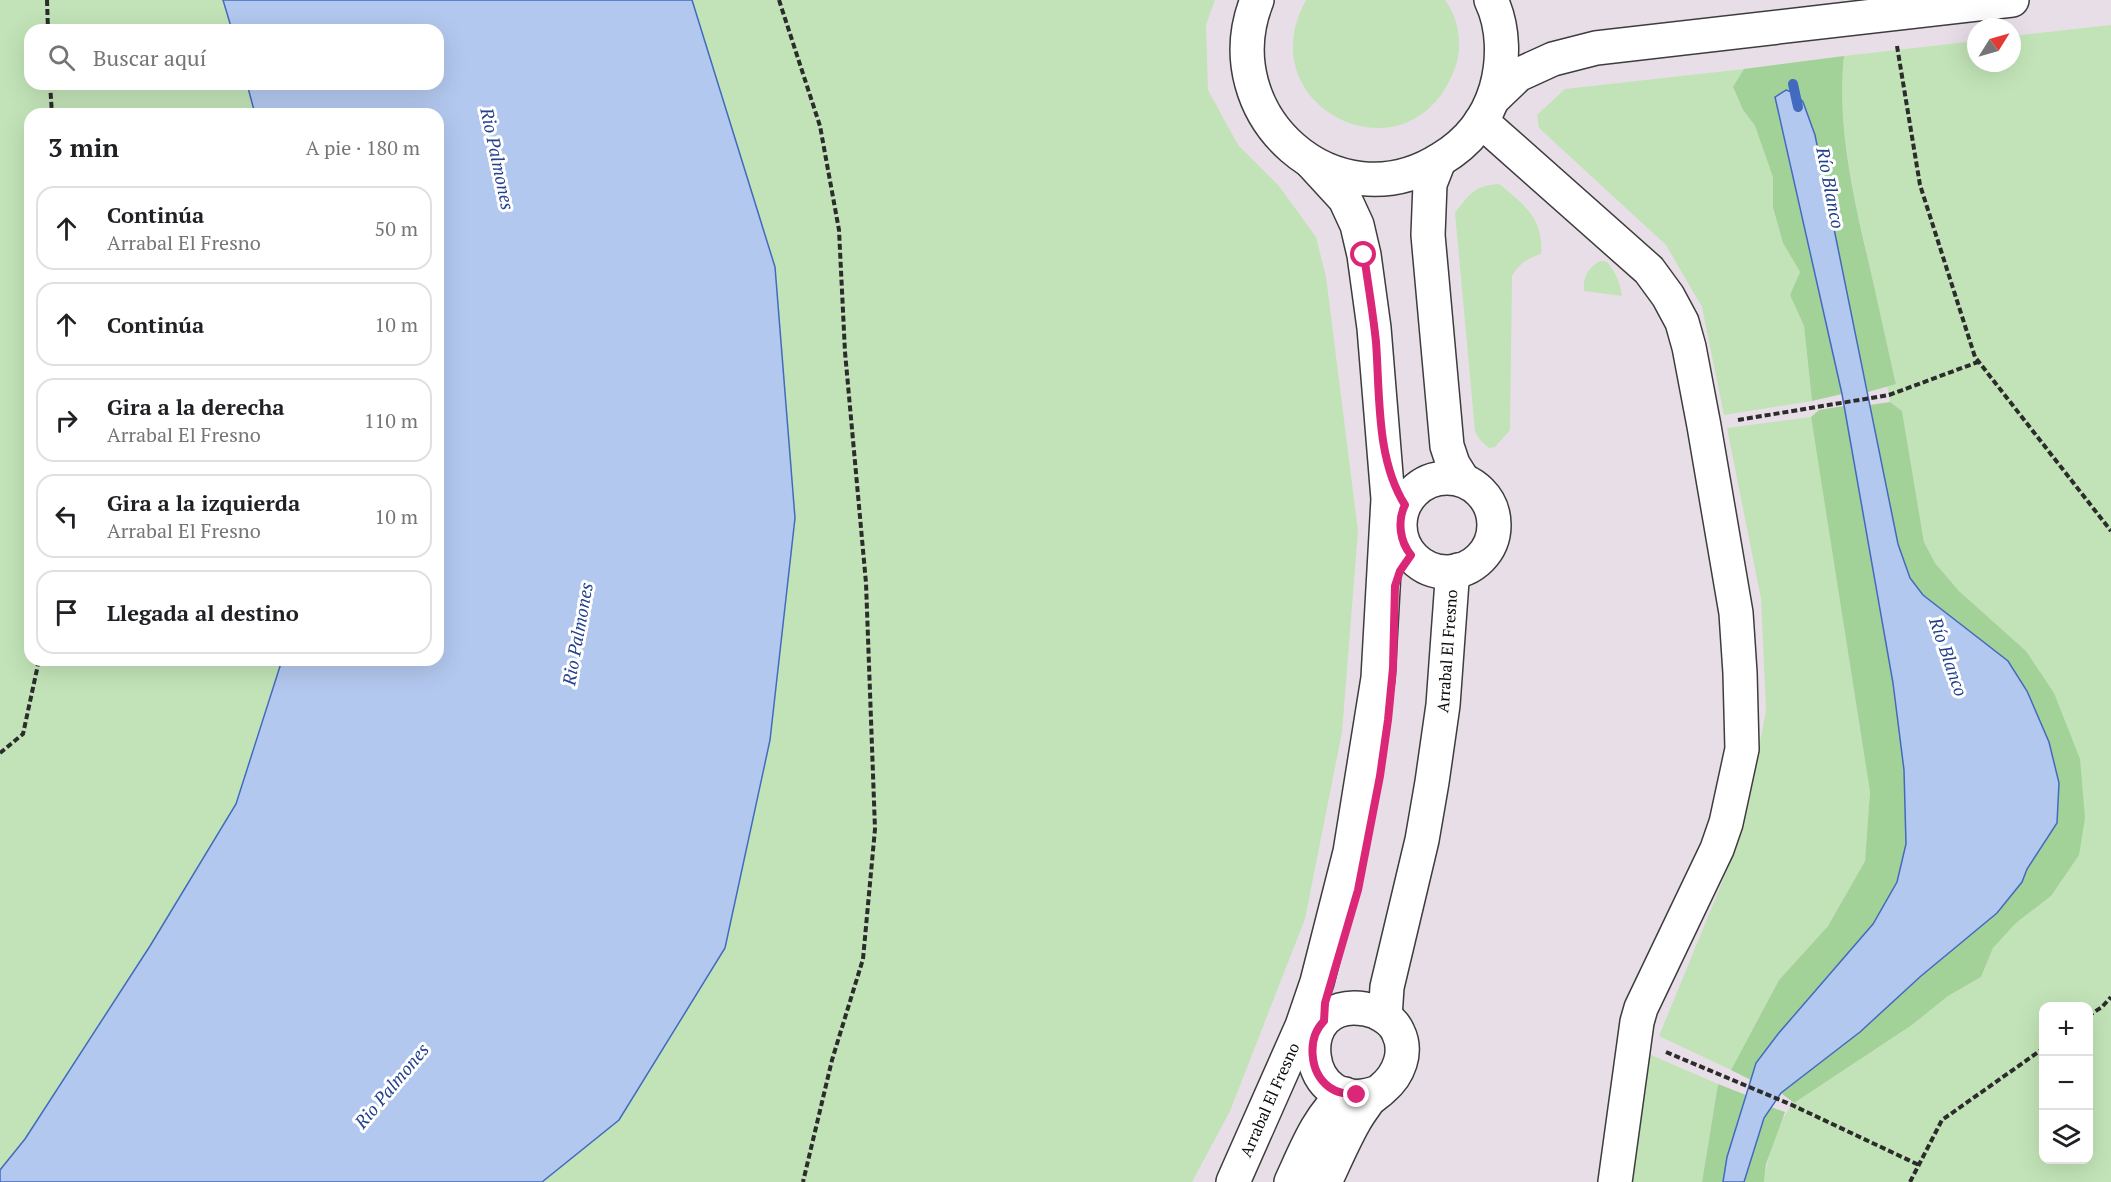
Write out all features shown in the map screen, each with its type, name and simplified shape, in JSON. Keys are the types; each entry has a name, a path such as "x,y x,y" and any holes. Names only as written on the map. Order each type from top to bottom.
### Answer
{"street":[{"path":"1257,0 1251,15 1247,38 1247,63 1252,87 1261,110 1274,130 1291,148 1311,162 1334,172 1358,178 1408,175 1431,166 1468,138 1487,110 1518,75 1554,59 1596,48 2012,0"},
{"path":"1487,110 1500,76 1502,52 1500,28 1491,0"},
{"path":"1487,110 1649,270 1662,287 1682,322 1704,426 1736,613 1742,749 1729,813 1717,849 1641,1008 1634,1039 1615,1182"},
{"path":"1439,161 1431,184 1428,235 1447,446 1453,464 1463,480"},
{"name":"Arrabal El Fresno","path":"1233,1182 1310,1004 1317,982 1350,852 1378,678 1388,499 1374,328 1357,225 1345,200 1311,162"},
{"name":"Arrabal El Fresno","path":"1384,451 1393,483 1405,505"},
{"path":"1448,478 1463,480 1474,487 1486,500 1495,526 1493,537 1481,556 1471,564 1448,572 1432,570 1417,561 1406,549 1401,534 1405,505 1408,498 1432,480 1448,478"},
{"name":"Arrabal El Fresno","path":"1345,1094 1328,1086 1322,1079 1315,1066 1312,1044 1319,1026 1324,1021 1325,1003 1358,890 1380,776 1393,668 1395,586 1400,571 1411,555"},
{"name":"Arrabal El Fresno","path":"1385,1017 1388,987 1422,840 1432,782 1443,705 1452,581 1458,570"},
{"path":"1324,1021 1348,1007 1370,1010 1385,1017 1398,1030 1403,1052 1402,1060 1392,1078 1369,1100 1353,1123 1325,1182"},
{"path":"1249,1182 1285,1103 1295,1086 1315,1066"},
{"path":"1291,1182 1324,1116 1335,1102 1345,1094 1367,1096 1378,1092"}],"path":[{"path":"47,0 48,24"},
{"path":"779,0 820,126 839,230 845,352 866,583 875,829 863,959 832,1060 803,1182"},
{"path":"1892,14 1920,185 1975,357 2111,531"},
{"path":"50,90 52,108"},
{"path":"1704,426 1889,395 1978,362"},
{"path":"0,753 23,734 38,666"},
{"path":"2093,1013 2111,997"},
{"path":"1634,1039 1792,1105 1918,1165"},
{"path":"1910,1182 1942,1120 2039,1051"}],"shaded area":[{"path":"1151,0 2111,0 2111,1182 1121,1182"}],"green space":[{"path":"0,0 223,0 230,24 24,24 24,90 249,90 253,108 24,108 24,666 280,666 236,804 150,946 25,1139 0,1170"},
{"path":"692,0 1215,0 1206,25 1208,90 1238,145 1279,186 1316,237 1326,277 1358,531 1342,732 1305,919 1230,1111 1192,1182 542,1182 619,1120 795,518 775,267"},
{"path":"1306,0 1445,0 1456,23 1459,49 1456,65 1435,102 1406,123 1374,128 1342,120 1316,102 1298,74 1293,39"},
{"path":"2111,25 2111,1182 1764,1182 1774,1140 1783,1119 1794,1103 1912,1025 1948,996 1981,977 1993,948 2016,923 2051,896 2026,651 1959,591 1935,563 1924,542 1902,411 1890,402 1887,386 1896,383 1851,180 1844,131 1842,81 1844,56 1967,42 1967,72 2021,72 2021,35"},
{"path":"1844,56 1842,81 1847,156 1896,384 1868,392 1845,291 1815,135 1803,102 1775,97 1842,394 1812,401 1804,326 1790,295 1800,272 1783,243 1773,208 1773,177 1755,126 1743,110 1733,87 1744,69"},
{"path":"1744,69 1733,88 1743,110 1755,126 1774,177 1773,209 1783,243 1800,272 1790,295 1804,326 1812,401 1724,415 1702,307 1666,245 1539,128 1537,115 1565,89"},
{"path":"1499,184 1517,198 1536,222 1541,242 1541,254 1524,262 1512,276 1510,430 1495,447 1489,448 1480,440 1475,431 1455,213 1473,192 1483,187"},
{"path":"1600,261 1607,262 1613,270 1622,296 1584,291 1587,274"},
{"path":"1890,402 1902,411 1924,542 1935,563 1959,591 2026,651 2054,693 2080,759 2085,818 2079,855 2051,896 2016,923 1993,948 1981,977 1948,996 1912,1025 1794,1103 1781,1093 1860,1032 1921,976 1997,913 2022,882 2027,869 2057,823 2059,783 2049,742 1973,636 1923,595 1910,578 1898,544 1870,405"},
{"path":"1844,406 1893,683 1904,770 1906,844 1897,882 1873,924 1778,1034 1756,1063 1751,1080 1731,1070 1779,980 1828,926 1865,861 1870,792 1811,417 1819,410"},
{"path":"1811,417 1870,792 1865,861 1828,926 1779,980 1731,1070 1659,1036 1737,846 1766,710 1761,599 1727,428"},
{"path":"1651,1055 1718,1084 1702,1182 1630,1182 1645,1069"},
{"path":"1718,1084 1746,1095 1727,1157 1723,1182 1702,1182"},
{"path":"1771,1107 1785,1112 1766,1164 1764,1182 1744,1182 1764,1118"}],"water":[{"name":"Rio Palmones","path":"223,0 692,0 775,267 795,518 770,740 725,948 619,1120 542,1182 0,1182 0,1170 25,1139 150,946 236,804 280,666 444,666 444,108 253,108 249,90 444,90 444,24 230,24"},
{"path":"1786,90 1795,93 1803,102 1815,135 1898,544 1910,578 1923,595 2008,661 2027,691 2049,742 2059,783 2057,823 2027,869 2022,882 1997,913 1921,976 1860,1032 1781,1093 1764,1118 1744,1182 1723,1182 1727,1157 1756,1063 1778,1034 1873,924 1897,882 1906,844 1904,770 1893,683 1842,394 1775,97"}],"waterway":[{"name":"Río Blanco","path":"1793,84 1798,107"}],"route":[{"path":"1357,1095 1345,1094 1328,1086 1315,1066 1312,1044 1319,1026 1324,1021 1325,1003 1358,890 1380,776 1388,720 1393,668 1395,586 1400,571 1411,555 1406,549 1401,534 1405,505 1390,475 1384,451 1374,328 1364,255"}]}
